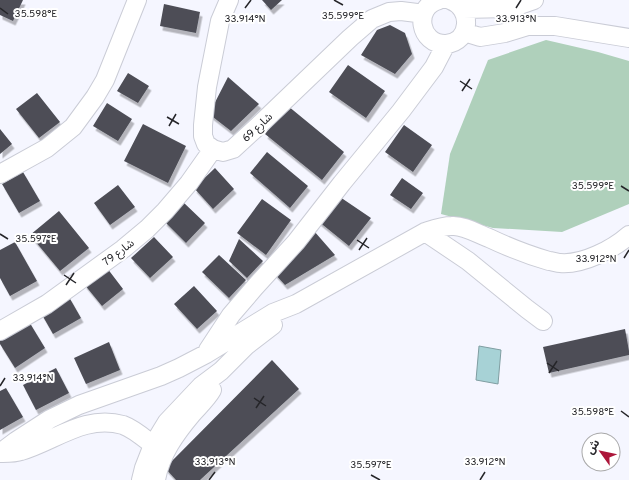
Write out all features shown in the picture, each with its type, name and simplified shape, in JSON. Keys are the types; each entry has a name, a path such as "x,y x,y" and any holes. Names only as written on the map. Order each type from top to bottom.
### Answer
{"street":[{"path":"0,174 46,148 73,127 95,97 105,80 137,0"},
{"path":"213,149 206,144 203,136 207,87 220,21 229,0"},
{"path":"439,0 431,4 426,9 422,21 425,33 434,42 446,44 456,40 464,32 466,16 456,4"},
{"path":"456,4 511,8 534,0"},
{"name":"شارع 69","path":"213,149 223,152 233,149 372,19 389,12 402,11 423,15"},
{"path":"464,32 480,37 505,33 528,26 555,26 629,38"},
{"path":"206,354 231,315 255,286 296,242 401,111 434,67 446,44"},
{"name":"شارع 79","path":"0,331 47,304 123,249 147,229 189,183 213,149"},
{"path":"0,453 50,419 79,405 161,376 206,354 273,313 296,304 425,232 440,227 453,225 467,229 535,257 560,264 576,262 594,257 622,241 629,235"},
{"path":"425,232 468,261 543,321"},
{"path":"141,480 153,445 167,422 201,386 296,304"},
{"path":"156,480 162,461 170,444 179,430 211,392 220,371"},
{"path":"0,453 20,452 86,424 99,422 123,426 140,435 153,445"}],"green space":[{"path":"546,40 629,61 629,204 562,232 493,228 441,214 450,154 488,60"}],"water":[{"path":"479,346 501,350 498,384 476,380"}],"building":[{"path":"0,0 23,0 13,21 0,15"},
{"path":"262,0 282,0 271,10"},
{"path":"164,4 200,12 196,33 160,26"},
{"path":"390,25 405,33 412,54 395,74 361,55 377,30"},
{"path":"348,65 385,91 366,118 329,92"},
{"path":"128,73 149,86 138,103 117,91"},
{"path":"228,77 259,104 231,131 209,114"},
{"path":"37,93 60,122 39,138 16,109"},
{"path":"107,103 132,119 118,141 93,126"},
{"path":"288,106 344,152 322,180 265,134"},
{"path":"143,124 186,146 168,183 124,161"},
{"path":"404,125 432,145 413,172 385,152"},
{"path":"0,129 12,144 0,154"},
{"path":"267,152 308,186 290,208 250,173"},
{"path":"215,168 234,189 213,209 194,188"},
{"path":"23,172 40,201 19,213 2,184"},
{"path":"402,178 423,193 411,209 390,195"},
{"path":"118,185 135,207 110,225 94,203"},
{"path":"340,197 371,218 349,246 318,221"},
{"path":"262,199 291,220 266,255 237,233"},
{"path":"183,202 205,223 186,243 164,221"},
{"path":"59,211 89,248 60,271 30,235"},
{"path":"314,231 335,255 285,285 273,272"},
{"path":"154,237 173,257 150,278 131,258"},
{"path":"239,239 263,261 247,278 229,261"},
{"path":"15,242 37,281 10,296 0,278 0,250"},
{"path":"219,255 246,280 229,298 202,272"},
{"path":"107,268 123,289 102,306 84,284"},
{"path":"194,286 217,311 197,329 174,304"},
{"path":"69,297 81,318 53,334 41,313"},
{"path":"28,320 45,348 15,368 0,344 0,336"},
{"path":"625,329 629,355 549,373 543,347"},
{"path":"109,342 120,370 86,384 74,358"},
{"path":"272,360 299,389 200,480 176,480 165,468"},
{"path":"56,368 69,393 36,410 23,385"},
{"path":"6,388 23,417 0,430 0,391"}]}
